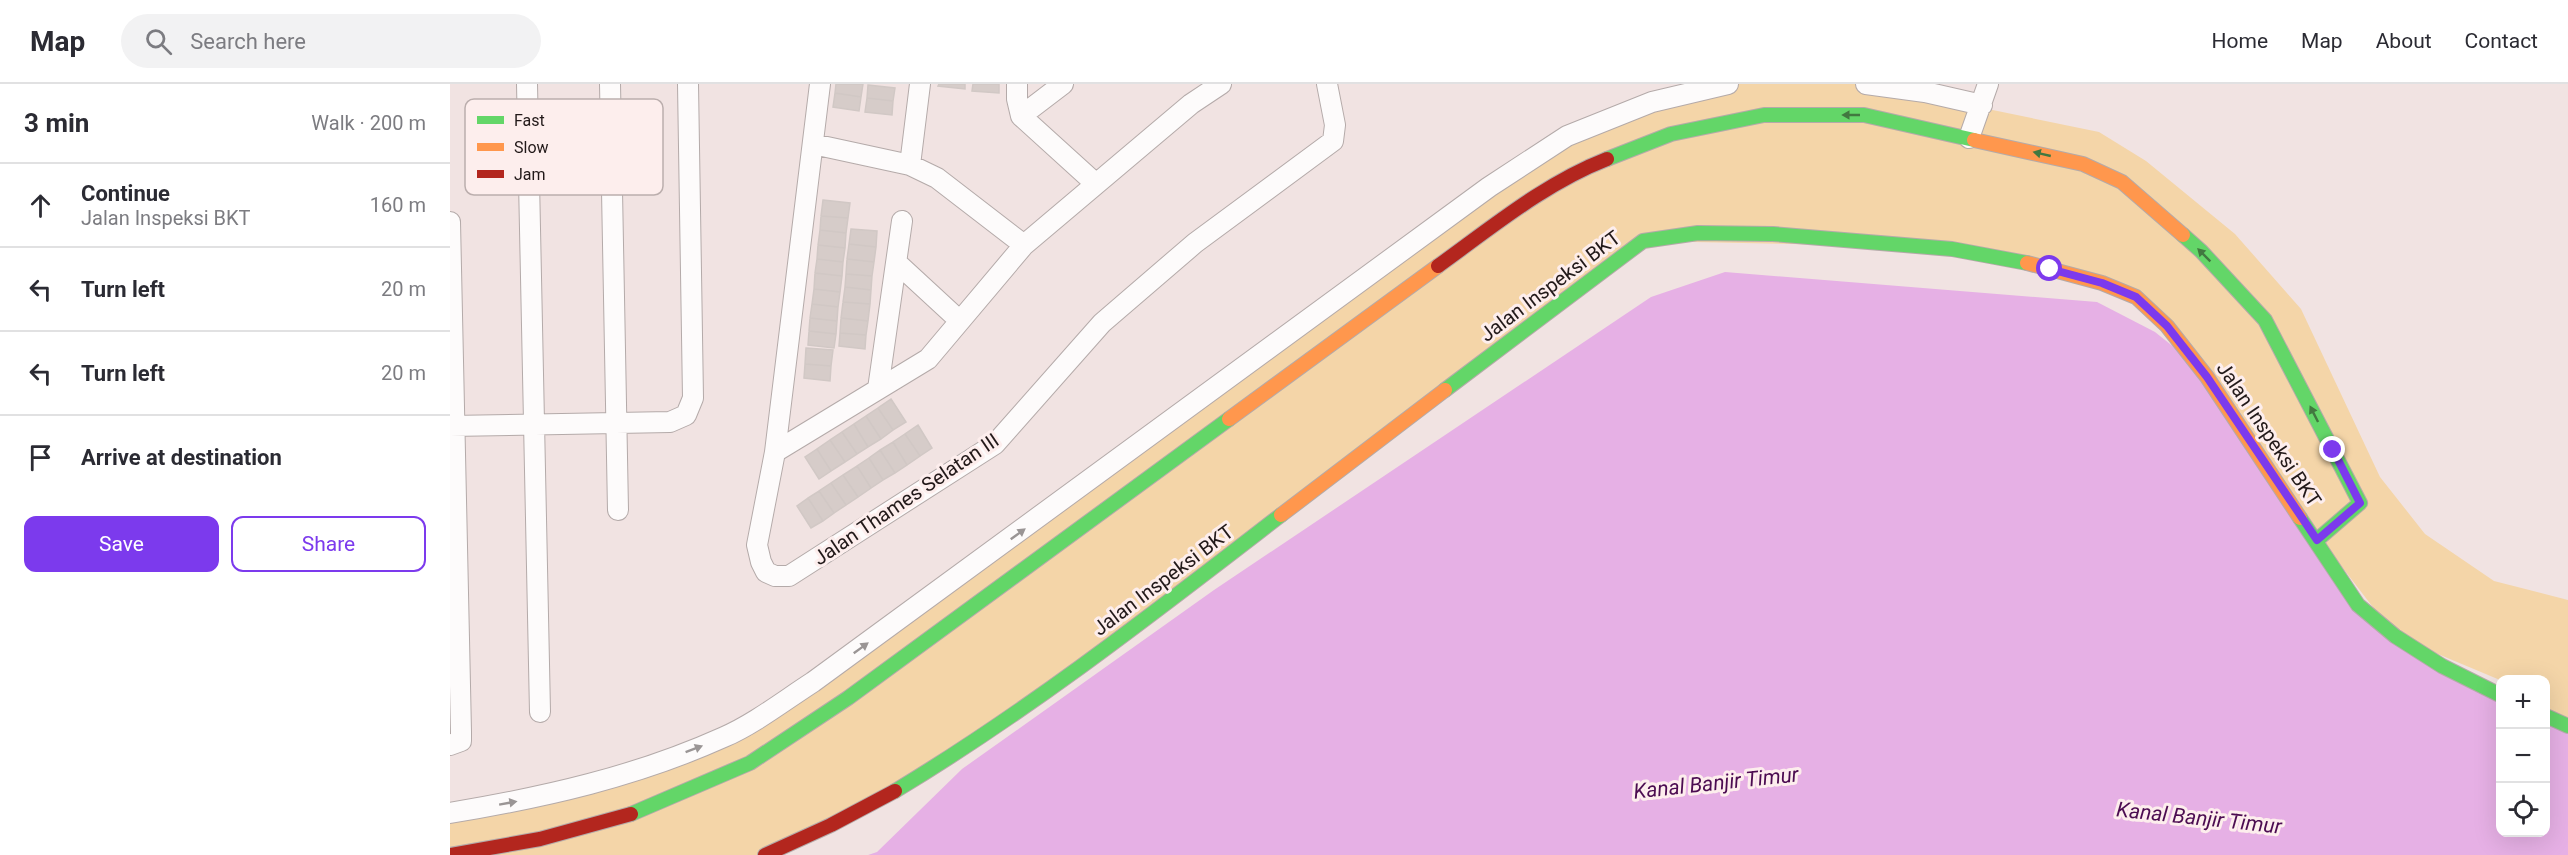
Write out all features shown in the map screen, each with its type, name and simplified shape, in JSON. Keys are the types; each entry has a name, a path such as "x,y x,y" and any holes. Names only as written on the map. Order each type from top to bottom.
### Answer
{"street":[{"path":"527,84 527,99"},
{"path":"610,84 610,99"},
{"path":"452,426 670,422 686,416 693,398 688,84"},
{"path":"775,452 820,84"},
{"path":"910,165 920,84"},
{"path":"1017,84 1021,116 1096,184"},
{"path":"1021,116 1063,84"},
{"path":"775,452 928,359 1024,245 1191,104 1221,84"},
{"name":"Jalan Thames Selatan III","path":"775,452 757,545 766,572 774,576 789,576 995,444 1102,323 1195,243 1333,141 1335,125 1327,84"},
{"path":"450,813 524,800 629,774 726,736 823,675 1489,187 1567,136 1652,102 1728,84"},
{"path":"1866,84 1925,92 1982,105"},
{"path":"1969,138 1988,84"},
{"path":"450,855 540,839 641,812 750,763 848,698 1504,218 1582,168 1671,134 1764,115 1864,114 2083,164 2122,182 2201,251 2265,320 2360,503 2317,540"},
{"path":"813,144 910,165 937,178 1024,245"},
{"path":"529,195 540,712"},
{"path":"612,195 618,510"},
{"path":"878,389 902,221"},
{"path":"450,222 452,426 461,732 461,741 450,746"},
{"name":"Jalan Inspeksi BKT","path":"765,855 923,776 1006,720 1128,633 1643,241 1698,232 1773,234 1952,249 2009,258 2102,283 2136,297 2167,326 2207,377 2358,605 2395,636 2442,666 2496,693"},
{"path":"896,262 960,321"},
{"path":"2550,718 2568,726"}],"shaded area":[{"path":"1728,84 1866,84 2099,132 2146,161 2235,234 2301,309 2380,477 2425,534 2494,581 2568,600 2568,726 2550,718 2550,675 2496,675 2496,678 2395,636 2135,297 1933,247 1643,241 923,776 765,855 450,855 450,812 524,800 726,736 1567,136"}],"water":[{"name":"Kanal Banjir Timur","path":"1725,272 2097,302 2155,332 2200,368 2358,605 2496,692 2496,837 2550,837 2550,718 2568,726 2568,855 868,855 877,852 962,769 1214,590 1651,297"}],"building":[{"path":"836,84 863,84 861,97 835,93"},
{"path":"939,84 965,84 965,89 938,86"},
{"path":"973,84 999,84 999,93 972,91"},
{"path":"868,85 895,88 893,101 867,98"},
{"path":"835,93 861,97 859,111 833,107"},
{"path":"867,98 893,101 892,115 865,112"},
{"path":"823,200 850,203 848,218 821,216"},
{"path":"821,216 848,218 846,233 820,230"},
{"path":"851,229 877,231 876,247 849,244"},
{"path":"820,230 846,233 845,248 818,245"},
{"path":"849,244 876,247 874,262 847,259"},
{"path":"818,245 845,248 843,262 817,259"},
{"path":"817,259 843,262 842,276 815,273"},
{"path":"847,259 874,262 872,276 846,274"},
{"path":"815,273 842,276 840,292 814,289"},
{"path":"846,274 872,276 871,290 845,287"},
{"path":"845,287 871,290 870,304 843,302"},
{"path":"814,289 840,292 838,307 812,304"},
{"path":"843,302 870,304 868,321 841,318"},
{"path":"812,304 838,307 837,321 810,318"},
{"path":"810,318 837,321 836,334 809,331"},
{"path":"841,318 868,321 866,335 840,333"},
{"path":"809,331 836,334 834,348 808,345"},
{"path":"840,333 866,335 865,349 839,346"},
{"path":"806,348 833,350 831,366 805,364"},
{"path":"805,364 831,366 830,381 804,378"},
{"path":"891,399 906,422 893,430 878,408"},
{"path":"878,408 893,430 881,439 866,416"},
{"path":"866,416 881,439 868,447 854,424"},
{"path":"854,424 868,447 857,454 842,432"},
{"path":"918,425 932,448 920,456 905,434"},
{"path":"842,432 857,454 845,462 830,440"},
{"path":"905,434 920,456 907,465 893,442"},
{"path":"830,440 845,462 831,471 817,449"},
{"path":"893,442 907,465 895,473 880,450"},
{"path":"817,449 831,471 819,479 805,457"},
{"path":"880,450 895,473 883,480 869,458"},
{"path":"869,458 883,480 871,488 857,466"},
{"path":"857,466 871,488 858,497 843,475"},
{"path":"843,475 858,497 846,505 831,483"},
{"path":"831,483 846,505 834,513 819,491"},
{"path":"819,491 834,513 823,521 808,498"},
{"path":"808,498 823,521 811,528 797,506"}],"traffic: fast":[{"path":"1607,159 1671,134 1764,115 1864,115 1974,140"},
{"path":"1445,390 1643,241 1698,233 1773,234 1952,249 2027,263"},
{"path":"2183,235 2201,251 2265,320 2360,503 2317,540"},
{"path":"631,814 750,763 848,698 1229,419"},
{"path":"895,791 1044,693 1281,515"},
{"path":"2300,518 2358,605 2395,636 2442,666 2496,693"},
{"path":"2550,718 2568,726"}],"traffic: slow":[{"path":"1974,140 2083,164 2122,182 2183,235"},
{"path":"2027,263 2102,283 2136,297 2167,326 2207,377 2300,518"},
{"path":"1229,419 1438,266"},
{"path":"1281,515 1445,390"}],"traffic: jam":[{"path":"1438,266 1540,193 1607,159"},
{"path":"765,855 831,825 895,791"},
{"path":"450,855 540,839 631,814"}],"route":[{"path":"2050,269 2102,283 2136,297 2167,326 2207,377 2317,540 2360,503 2333,450"}]}
